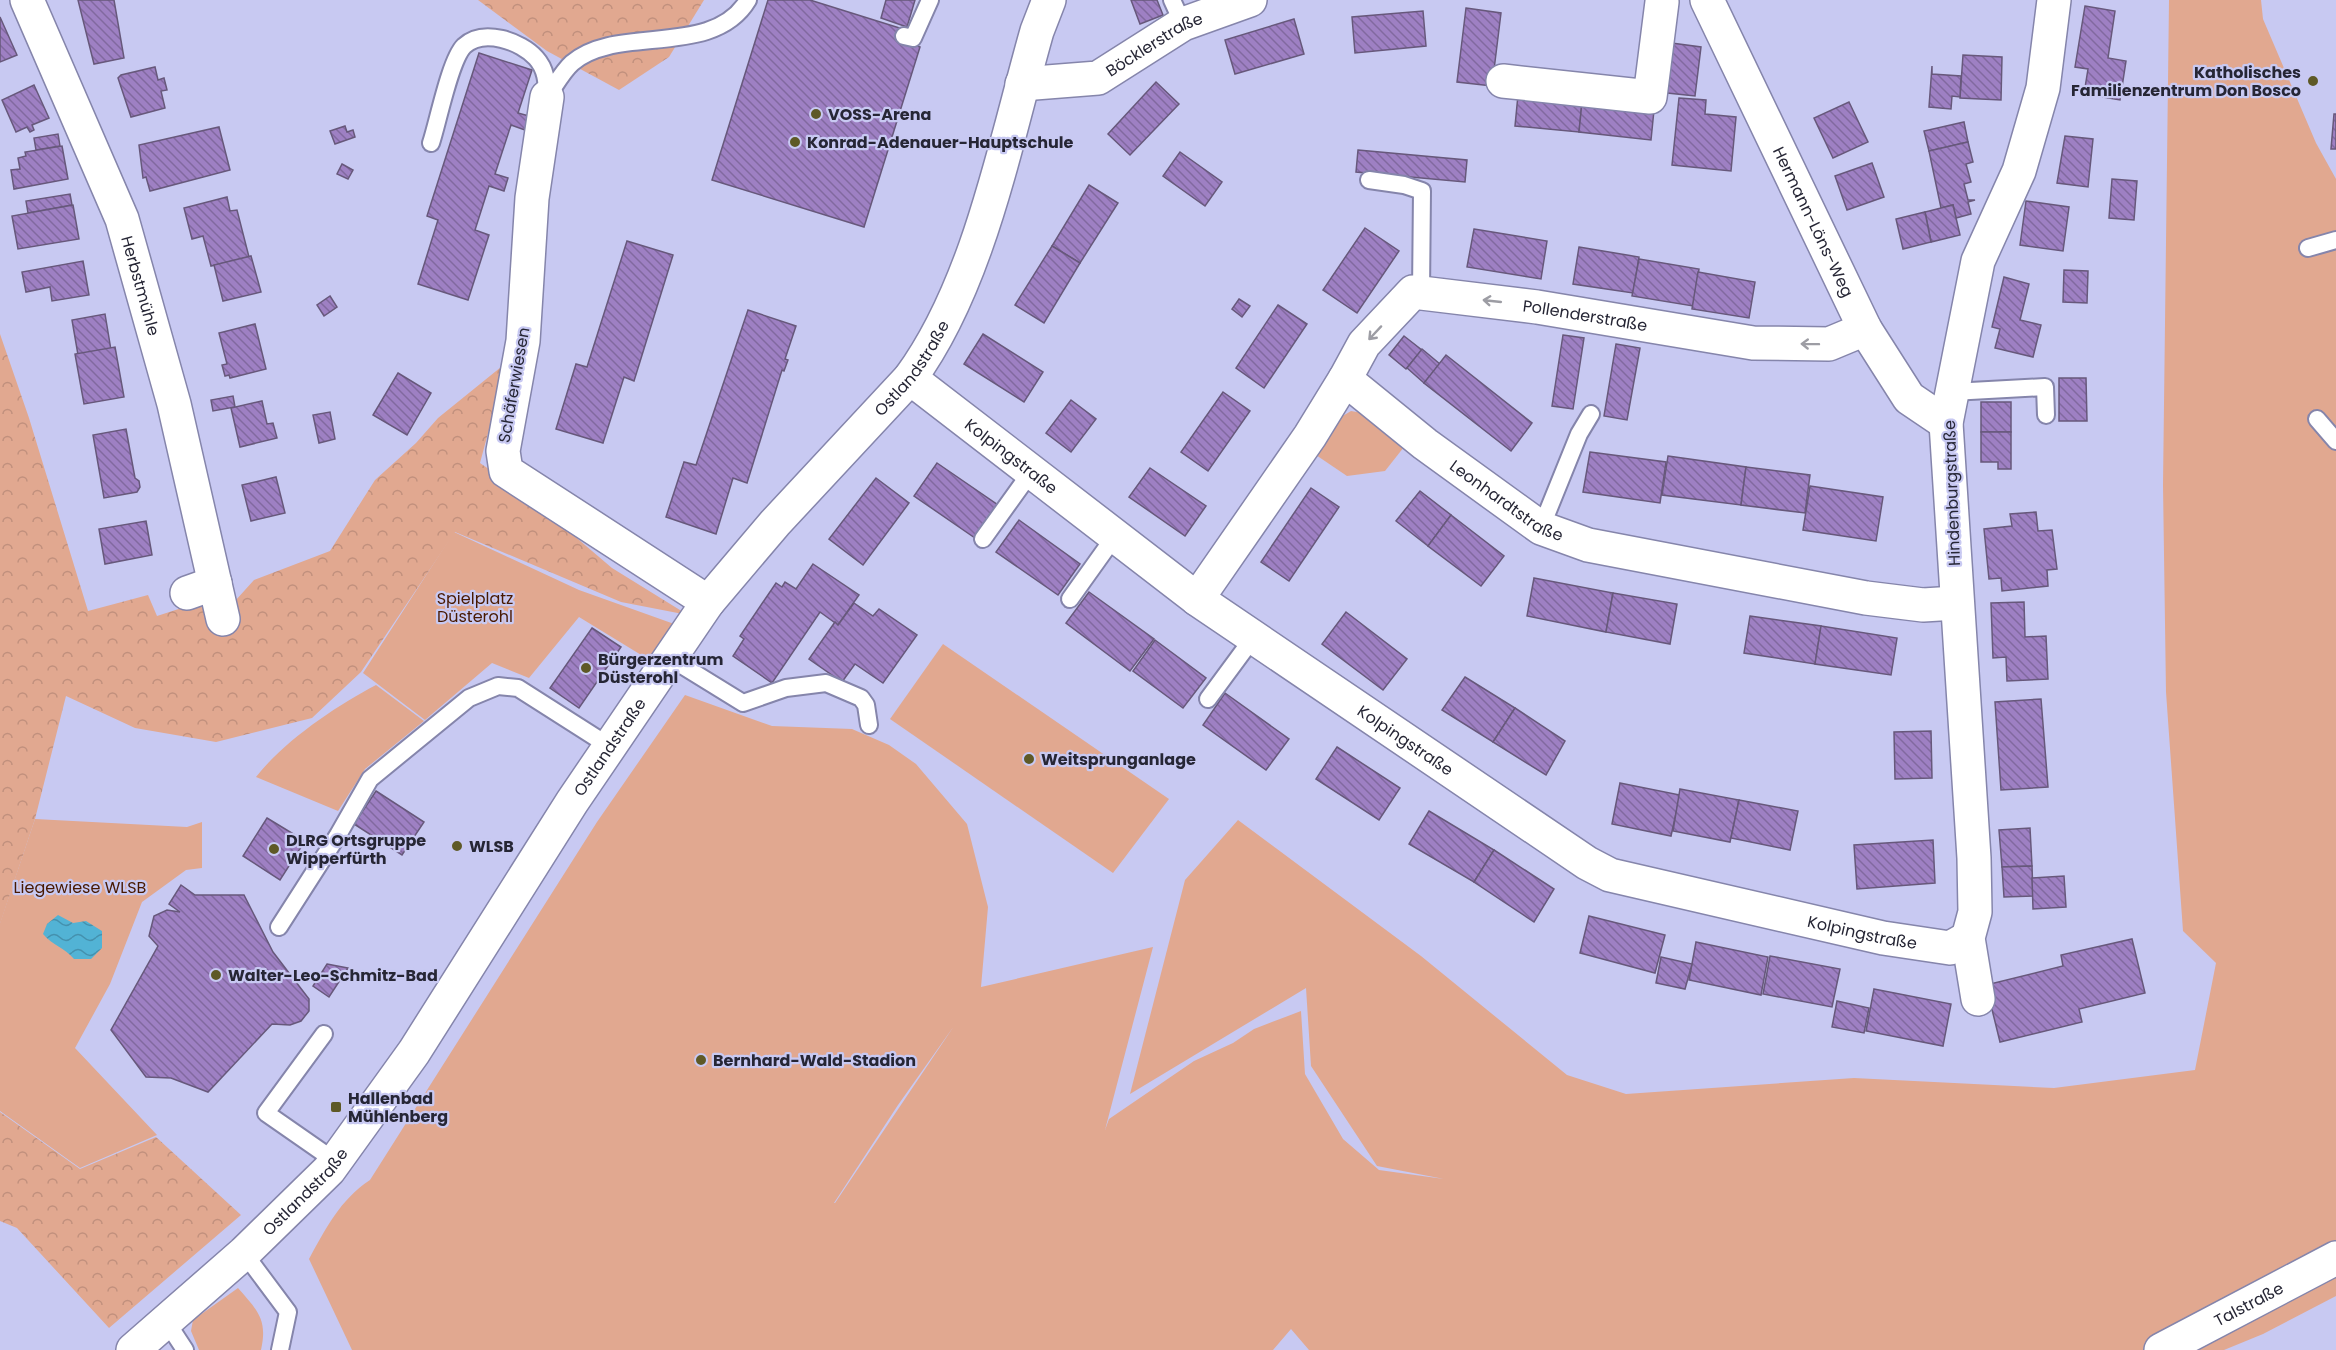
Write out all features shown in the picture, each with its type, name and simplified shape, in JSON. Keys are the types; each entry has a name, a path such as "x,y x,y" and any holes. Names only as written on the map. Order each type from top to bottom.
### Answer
{"street":[{"name":"Herbstmühle","path":"27,0 122,219 174,404 201,588 223,619"},
{"name":"Ostlandstraße","path":"133,1350 243,1253 308,1191 335,1161 409,1059 609,746 708,602 775,524 910,378 925,357 977,246 1022,84 1049,0"},
{"name":"Böcklerstraße","path":"1022,84 1098,78 1178,12 1250,0"},
{"name":"Hindenburgstraße","path":"1977,999 1968,938 1975,912 1974,858 1956,603 1949,408 1978,261 2019,171 2043,88 2054,0"},
{"path":"1503,81 1650,97 1655,1 1707,1"},
{"name":"Hermann-Löns-Weg","path":"1707,1 1865,329 1909,398 1949,408"},
{"name":"Schäferwiesen","path":"547,97 532,198 523,341 503,451 506,471 708,602"},
{"path":"1197,599 1310,436 1364,345 1413,292 1421,293"},
{"name":"Pollenderstraße","path":"1421,293 1537,307 1753,343 1828,344 1865,329"},
{"name":"Kolpingstraße","path":"910,378 1197,599 1577,857 1610,875 1883,938 1950,948 1968,938"},
{"name":"Leonhardtstraße","path":"1345,379 1425,444 1541,528 1588,544 1866,598 1923,605 1956,603"},
{"name":"Talstraße","path":"2160,1350 2336,1258"}],"lane":[{"path":"547,97 572,63 608,45 660,41 705,32 741,12 748,0"},
{"path":"904,36 913,38 930,0"},
{"path":"431,143 455,61 464,47 475,39 494,38 522,47 536,58 546,76 547,97"},
{"path":"1369,180 1404,185 1422,191 1421,293"},
{"path":"2308,248 2336,240"},
{"path":"1949,408 2044,387 2046,415"},
{"path":"1541,528 1579,434 1591,414"},
{"path":"2317,419 2336,441"},
{"path":"983,539 1031,472"},
{"path":"1070,599 1115,536"},
{"path":"1208,699 1253,638"},
{"path":"670,658 743,703 786,688 826,683 861,698 866,705 869,725"},
{"path":"279,927 338,835 370,779 469,698 498,686 518,688 609,746"},
{"path":"324,1034 266,1113 335,1161"},
{"path":"243,1253 288,1311 280,1350"},
{"path":"166,1321 185,1350"}],"green space":[{"path":"478,0 704,0 669,57 619,90 547,51"},
{"path":"2169,0 2261,0 2263,19 2316,143 2336,179 2336,1296 2263,1334 2224,1350 1309,1350 1291,1329 1273,1350 352,1350 309,1259 342,1206 350,1196 370,1180 597,822 685,695 772,726 852,729 889,745 916,764 967,824 988,907 981,987 1153,947 1105,1130 1109,1119 1194,1061 1233,1043 1254,1029 1301,1011 1305,1074 1343,1139 1379,1170 1444,1179 1377,1166 1311,1066 1306,988 1130,1094 1185,880 1238,820 1421,956 1567,1075 1626,1094 1854,1078 2054,1088 2195,1070 2216,963 2183,931 2166,692 2163,485","holes":["954,1026 835,1203 898,1105"]},
{"path":"0,334 29,418 88,611 148,595 157,616 197,603 226,611 254,580 330,551 375,480 416,443 438,418 516,355 498,396 480,463 525,494 612,568 688,615 621,602 455,532 361,672 312,718 216,742 135,728 66,696 35,819 0,924"},
{"path":"1351,411 1362,413 1404,447 1385,471 1347,476 1313,453 1341,417"},
{"name":"Spielplatz Düsterohl","path":"454,532 579,590 677,625 651,661 579,617 529,678 492,663 425,720 363,673"},
{"name":"Weitsprunganlage","path":"943,644 1169,799 1113,873 890,719"},
{"path":"376,685 424,721 365,769 338,811 256,777 281,750 312,725"},
{"name":"Liegewiese WLSB","path":"35,819 187,827 202,822 202,868 186,870 142,902 110,984 75,1048 157,1135 80,1168 0,1111 0,923"},
{"path":"0,1112 80,1169 156,1137 241,1215 109,1328 17,1228 0,1221"},
{"path":"238,1288 251,1303 262,1323 261,1350 199,1350 191,1331 193,1320"}],"water":[{"path":"58,915 73,923 86,921 102,931 102,948 91,959 74,959 43,934 47,924"}],"building":[{"path":"78,0 114,0 124,58 94,64"},
{"name":"VOSS-Arena","path":"768,0 810,0 906,30 903,41 920,47 864,227 712,180"},
{"path":"886,0 915,0 907,27 881,18"},
{"path":"1131,0 1157,0 1163,15 1140,24"},
{"path":"2085,6 2115,11 2108,58 2126,61 2120,100 2084,94 2088,69 2075,67"},
{"path":"1466,8 1501,13 1492,86 1457,82"},
{"path":"1423,11 1426,46 1355,53 1352,17"},
{"path":"0,17 17,55 0,62"},
{"path":"1294,19 1304,54 1235,74 1225,40"},
{"path":"1664,42 1701,47 1695,96 1658,92"},
{"path":"479,53 532,70 518,113 529,116 525,130 511,125 495,174 508,178 504,191 489,186 475,230 489,235 468,300 418,284 438,220 427,216"},
{"path":"1963,55 2002,57 2001,100 1960,98"},
{"path":"1932,66 1932,74 1961,76 1960,97 1952,96 1951,109 1929,107"},
{"path":"155,67 158,80 164,78 167,90 161,91 165,108 131,117 118,78 121,75"},
{"path":"1156,82 1179,104 1130,155 1108,134"},
{"path":"34,85 49,118 32,125 34,130 30,132 27,127 16,132 2,100"},
{"path":"1518,95 1582,102 1579,132 1515,126"},
{"path":"1679,98 1706,100 1705,114 1736,117 1731,171 1672,165"},
{"path":"1582,102 1654,110 1651,140 1579,132"},
{"path":"1849,102 1868,142 1833,158 1814,118"},
{"name":"Katholisches Familienzentrum Don Bosco","path":"2334,114 2336,114 2336,149 2331,149"},
{"path":"1964,122 1968,142 1929,151 1924,131"},
{"path":"345,126 347,132 353,130 355,137 335,144 330,131"},
{"path":"219,127 230,170 150,191 146,177 143,178 139,145"},
{"path":"58,134 60,146 36,150 34,138"},
{"path":"2065,136 2093,139 2088,187 2057,183"},
{"path":"1968,142 1973,162 1966,164 1971,182 1964,184 1968,200 1975,200 1968,202 1971,214 1956,218 1953,205 1941,208 1929,151"},
{"path":"62,146 68,179 14,189 11,170 20,169 18,158 26,156 25,152"},
{"path":"1358,150 1467,160 1465,182 1356,172"},
{"path":"1180,152 1222,182 1205,206 1163,176"},
{"path":"1872,163 1884,197 1847,210 1835,176"},
{"path":"342,164 353,170 348,179 337,174"},
{"path":"2112,179 2137,181 2134,220 2109,218"},
{"path":"1089,185 1118,203 1080,263 1052,246"},
{"path":"70,194 72,205 28,213 26,201"},
{"path":"227,197 230,211 237,210 249,257 211,266 203,236 192,239 184,208"},
{"path":"2026,201 2069,207 2063,251 2020,245"},
{"path":"73,205 79,239 18,249 12,216"},
{"path":"1953,205 1960,235 1931,242 1925,212"},
{"path":"1925,212 1931,242 1903,249 1896,219"},
{"path":"1365,228 1399,251 1357,313 1323,290"},
{"path":"1474,229 1547,241 1541,279 1467,267"},
{"path":"627,241 673,255 634,381 624,377 603,443 556,429 576,364 587,367"},
{"path":"1052,246 1080,263 1044,323 1015,305"},
{"path":"1579,247 1639,257 1633,293 1573,284"},
{"path":"251,256 261,292 223,301 214,265"},
{"path":"1639,259 1699,269 1693,306 1632,296"},
{"path":"83,261 89,295 52,301 50,287 26,292 22,272"},
{"path":"2064,270 2088,271 2087,303 2063,302"},
{"path":"1698,272 1755,282 1749,318 1692,309"},
{"path":"2004,277 2029,284 2020,320 2041,325 2033,357 1995,348 2000,329 1992,327"},
{"path":"330,296 337,307 324,316 317,305"},
{"path":"1239,299 1250,306 1242,317 1232,309"},
{"path":"1278,305 1307,324 1264,388 1236,368"},
{"path":"748,310 796,326 785,359 788,360 784,371 782,370 747,483 733,478 716,534 666,517 684,462 696,465"},
{"path":"105,314 111,350 78,355 72,320"},
{"path":"255,324 266,369 230,378 229,375 225,376 222,365 227,364 219,333"},
{"path":"983,334 1043,372 1024,402 964,364"},
{"path":"1563,335 1584,338 1573,409 1552,406"},
{"path":"1404,336 1422,350 1406,369 1389,355"},
{"path":"1616,344 1640,348 1627,420 1604,416"},
{"path":"115,347 124,397 84,404 75,354"},
{"path":"1422,349 1440,364 1424,383 1407,368"},
{"path":"1446,355 1532,423 1511,451 1424,383"},
{"path":"398,373 431,393 407,435 373,415"},
{"path":"2059,378 2086,378 2087,421 2059,421"},
{"path":"1223,392 1250,411 1208,471 1181,452"},
{"path":"233,396 235,407 213,411 211,400"},
{"path":"1071,400 1096,419 1071,452 1046,433"},
{"path":"262,401 267,424 273,423 277,438 240,447 231,408"},
{"path":"1981,402 2011,402 2011,432 1981,432"},
{"path":"330,412 335,439 319,443 313,415"},
{"path":"126,429 135,478 139,481 140,487 137,492 104,498 93,435"},
{"path":"1981,432 2011,432 2011,469 1998,469 1998,462 1981,462"},
{"path":"1590,452 1666,462 1660,503 1583,492"},
{"path":"1668,456 1746,467 1741,505 1662,495"},
{"path":"937,463 998,505 975,538 914,496"},
{"path":"1746,467 1810,475 1805,513 1741,505"},
{"path":"1150,468 1206,506 1185,536 1129,497"},
{"path":"276,477 285,513 251,521 242,485"},
{"path":"876,478 909,503 863,565 829,539"},
{"path":"1810,486 1883,497 1876,541 1803,530"},
{"path":"1311,488 1339,507 1289,581 1261,562"},
{"path":"1420,491 1451,515 1428,546 1396,521"},
{"path":"2036,512 2038,531 2052,530 2057,569 2047,570 2048,586 2002,591 2001,578 1989,579 1984,529 2012,526 2010,514"},
{"path":"1451,515 1504,556 1481,586 1428,546"},
{"path":"1019,520 1080,564 1058,595 996,552"},
{"path":"146,521 152,555 105,564 99,529"},
{"path":"813,564 859,595 838,625 820,612 772,683 733,656 744,639 740,636 776,583 782,587 785,582 796,589"},
{"path":"1534,578 1613,593 1606,632 1527,616"},
{"path":"1089,592 1154,639 1130,671 1066,623"},
{"path":"1613,593 1677,604 1670,644 1606,632"},
{"path":"2024,602 2025,637 2046,636 2048,679 2007,681 2006,657 1993,658 1991,603"},
{"path":"854,603 873,616 879,609 917,635 883,683 855,664 842,682 809,659 835,622 838,625"},
{"path":"1346,612 1407,659 1383,690 1322,644"},
{"path":"1750,616 1821,626 1815,664 1744,653"},
{"path":"1821,626 1897,638 1891,675 1815,664"},
{"name":"Bürgerzentrum Düsterohl","path":"592,628 621,647 579,708 550,688"},
{"path":"1155,640 1206,678 1183,708 1133,671"},
{"path":"1465,677 1515,708 1493,742 1442,710"},
{"path":"1225,693 1289,739 1266,770 1203,725"},
{"path":"2041,699 2048,787 2001,790 1995,702"},
{"path":"1515,708 1565,741 1546,775 1493,742"},
{"path":"1931,731 1932,778 1895,779 1894,732"},
{"path":"1337,747 1400,788 1379,820 1316,779"},
{"path":"1620,783 1680,795 1671,836 1612,824"},
{"path":"1680,789 1739,800 1730,842 1673,831"},
{"path":"376,791 424,822 402,855 354,824"},
{"path":"1739,800 1798,811 1790,850 1731,838"},
{"path":"1429,811 1494,850 1474,882 1409,844"},
{"name":"DLRG Ortsgruppe Wipperfürth","path":"267,818 305,841 280,880 243,856"},
{"path":"2030,828 2032,866 2002,867 1999,830"},
{"path":"1933,840 1935,883 1857,889 1854,845"},
{"path":"1494,850 1554,889 1534,922 1474,882"},
{"path":"2032,866 2033,896 2004,897 2002,867"},
{"path":"2064,876 2066,907 2033,909 2032,878"},
{"name":"Walter-Leo-Schmitz-Bad","path":"181,885 195,895 244,895 273,952 309,999 309,1011 301,1021 290,1025 272,1024 208,1092 171,1078 146,1077 111,1030 158,946 149,936 154,916 167,910 180,912 169,904"},
{"path":"1589,916 1665,935 1655,973 1580,953"},
{"path":"2132,939 2145,993 2079,1009 2082,1022 2000,1042 1986,985 2063,966 2061,955"},
{"path":"1696,942 1768,957 1761,995 1689,980"},
{"path":"1770,956 1840,969 1832,1007 1763,994"},
{"path":"1661,957 1692,964 1685,989 1656,983"},
{"path":"327,964 348,968 329,997 313,986"},
{"path":"1874,989 1951,1004 1943,1046 1866,1031"},
{"path":"1837,1001 1869,1008 1864,1033 1832,1027"}],"place":[{"name":"Katholisches Familienzentrum Don Bosco","path":"2313,81"},
{"name":"VOSS-Arena","path":"816,114"},
{"name":"Konrad-Adenauer-Hauptschule","path":"795,142"},
{"name":"Bürgerzentrum Düsterohl","path":"586,668"},
{"name":"Weitsprunganlage","path":"1029,759"},
{"name":"WLSB","path":"457,846"},
{"name":"DLRG Ortsgruppe Wipperfürth","path":"274,849"},
{"name":"Walter-Leo-Schmitz-Bad","path":"216,975"},
{"name":"Bernhard-Wald-Stadion","path":"701,1060"},
{"name":"Hallenbad Mühlenberg","path":"336,1107"}]}
